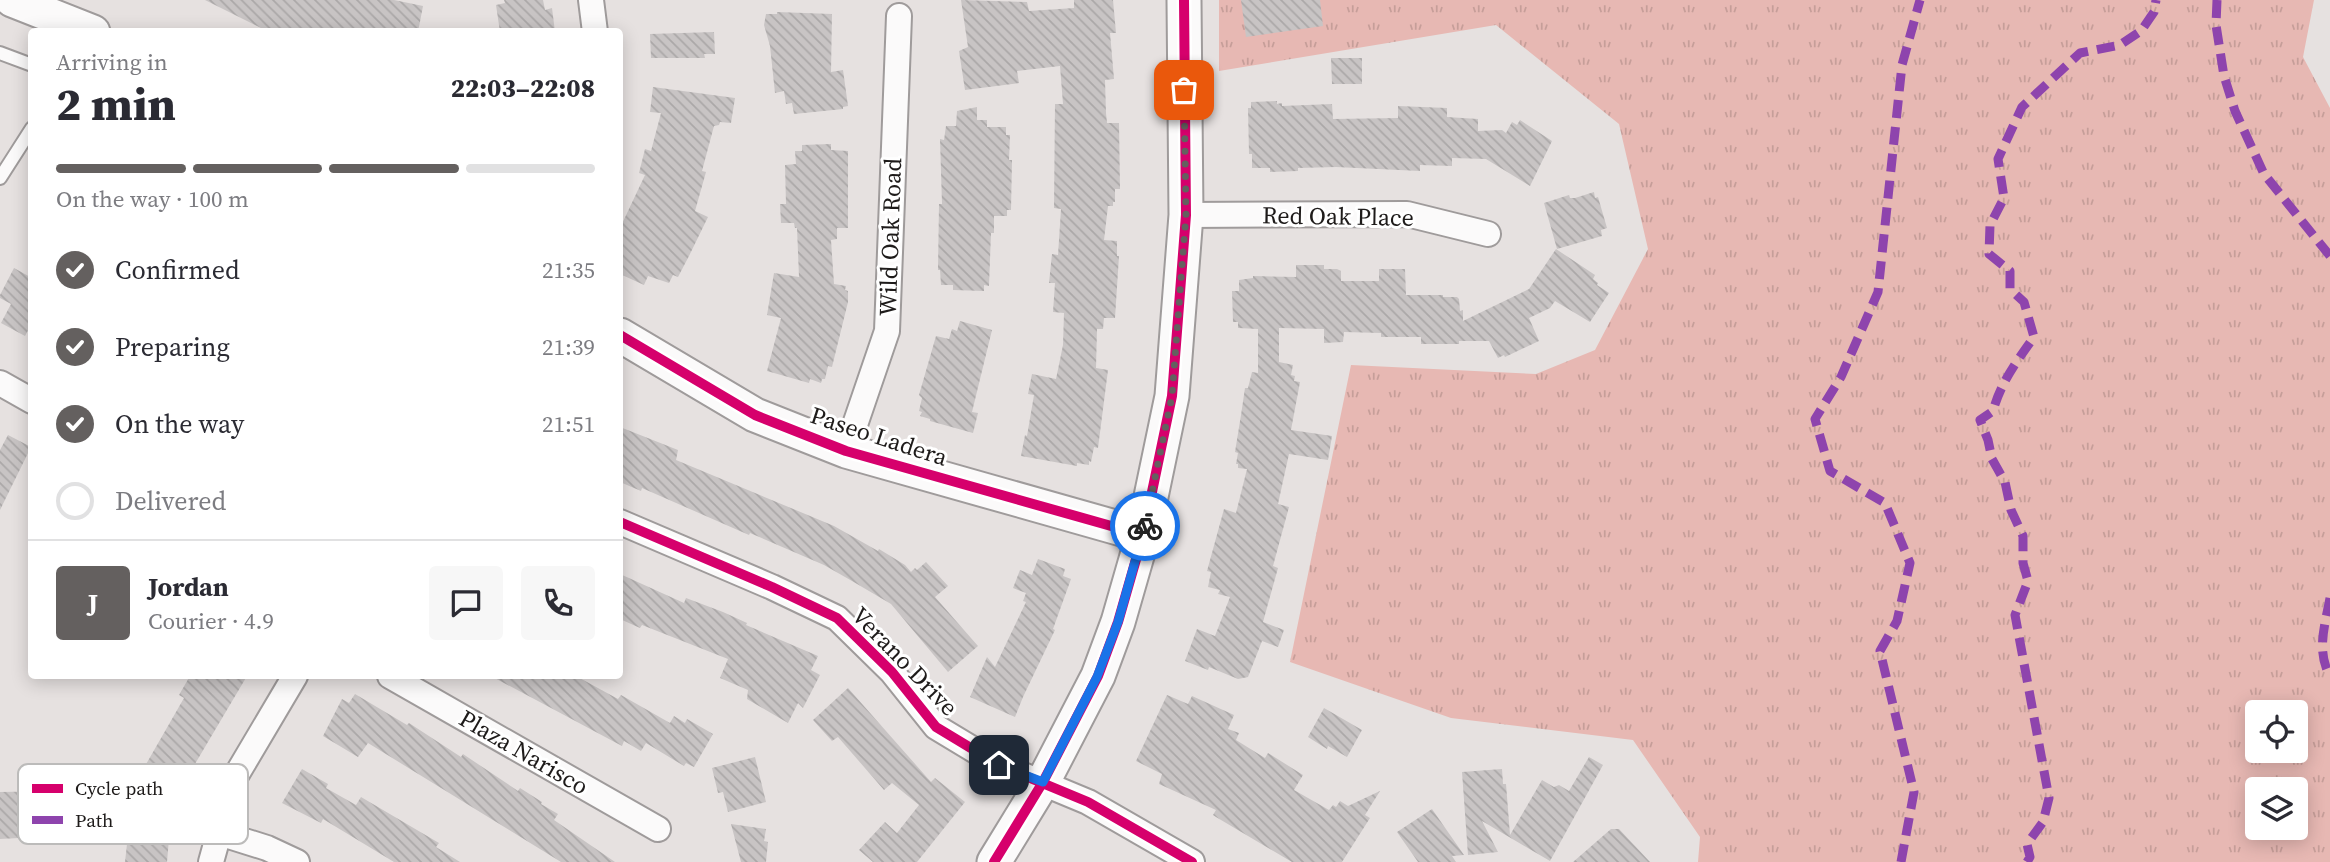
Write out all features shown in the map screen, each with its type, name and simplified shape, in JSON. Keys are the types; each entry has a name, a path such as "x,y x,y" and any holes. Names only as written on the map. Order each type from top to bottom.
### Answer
{"street":[{"path":"12,0 59,25"},
{"path":"591,0 594,28"},
{"path":"994,862 1043,782 1097,677 1118,622 1143,535 1172,396 1186,215 1184,0"},
{"name":"Wild Oak Road","path":"846,452 887,331 899,16"},
{"name":"Red Oak Place","path":"1186,215 1407,214 1488,234"},
{"name":"Paseo Ladera","path":"623,337 755,415 846,452 1143,535"},
{"path":"0,383 28,399"},
{"name":"Verano Drive","path":"623,523 837,618 891,672 936,727 999,765 1088,802 1192,862"},
{"path":"243,764 293,679"},
{"name":"Plaza Narisco","path":"395,679 657,829"},
{"path":"248,842 297,862"},
{"path":"211,862 216,844"}],"lane":[{"path":"0,54 28,64"},
{"path":"0,178 28,134"}],"green space":[{"path":"1219,0 2314,0 2303,57 2330,108 2330,862 1698,862 1700,837 1633,740 1451,718 1290,662 1351,365 1536,374 1595,350 1648,249 1619,124 1496,25 1219,71"}],"building":[{"path":"205,0 394,0 423,6 419,28 261,28"},
{"path":"504,0 543,0 545,10 552,8 554,28 499,28 496,5 505,3"},
{"path":"961,0 1027,2 1029,11 1074,8 1074,0 1113,0 1116,33 1110,33 1114,79 1105,80 1106,113 1107,123 1119,123 1120,189 1115,189 1113,206 1108,206 1104,240 1117,241 1119,256 1115,318 1104,318 1103,329 1097,329 1096,368 1108,370 1098,448 1094,447 1089,465 1077,463 1077,466 1021,456 1034,395 1028,394 1032,374 1056,379 1063,345 1064,313 1053,312 1055,283 1049,283 1052,254 1058,255 1061,209 1054,208 1055,104 1063,104 1060,66 1017,71 1019,83 965,90 959,51 968,47"},
{"path":"1241,0 1320,0 1323,26 1246,37"},
{"path":"766,14 832,14 831,72 843,70 848,106 843,109 794,114 792,103 786,104 784,91 775,93 770,46 764,25"},
{"path":"714,32 715,54 704,54 705,58 651,58 650,34"},
{"path":"1331,58 1362,58 1362,84 1332,84"},
{"path":"653,87 735,98 731,123 720,122 714,126 702,171 706,172 695,211 708,217 678,277 673,275 669,283 648,276 644,285 623,275 623,222 645,175 639,173 645,149 651,151 661,113 650,112"},
{"path":"1277,101 1277,104 1282,103 1282,106 1332,104 1333,119 1398,118 1398,106 1447,108 1447,117 1478,119 1478,131 1502,130 1506,133 1512,122 1517,125 1520,120 1552,141 1530,186 1486,159 1452,158 1452,166 1420,165 1420,171 1336,167 1270,172 1270,168 1252,168 1248,108 1251,108 1251,102"},
{"path":"977,107 977,120 987,120 987,127 1006,127 1006,135 1010,135 1011,210 1007,210 1007,216 994,216 989,286 984,285 984,291 953,290 953,285 941,285 938,270 939,204 942,204 940,139 944,140 946,126 956,126 957,111"},
{"path":"831,144 831,150 848,151 848,228 837,228 837,239 831,240 834,284 846,286 848,302 832,367 828,366 825,379 822,379 821,383 810,379 809,383 767,371 781,318 767,315 774,273 799,277 797,228 794,223 781,223 780,204 786,204 785,165 796,164 795,151 802,151 802,145"},
{"path":"1594,192 1607,228 1601,230 1602,236 1557,249 1544,203 1569,195 1570,198 1575,198"},
{"path":"1556,249 1595,275 1593,279 1597,285 1609,293 1590,322 1555,301 1550,308 1529,318 1539,341 1505,357 1504,355 1498,358 1489,341 1421,344 1421,337 1381,337 1381,333 1344,332 1343,342 1324,343 1324,329 1279,328 1279,362 1293,365 1291,375 1295,376 1294,381 1300,382 1291,430 1332,436 1328,460 1289,454 1278,504 1289,507 1273,566 1278,568 1263,622 1284,630 1278,647 1262,641 1248,677 1238,679 1185,661 1197,629 1215,636 1230,597 1218,594 1220,590 1208,587 1211,572 1207,571 1224,509 1236,513 1247,469 1238,468 1238,453 1235,452 1245,388 1248,388 1252,372 1258,373 1258,329 1238,328 1238,322 1233,322 1232,291 1239,291 1239,280 1253,276 1296,277 1296,265 1324,265 1324,269 1337,269 1341,271 1341,281 1379,281 1379,269 1405,269 1406,295 1457,297 1460,311 1463,310 1463,321 1529,289"},
{"path":"14,268 28,276 28,330 25,336 1,323 11,304 0,298"},
{"path":"960,321 992,330 972,412 978,413 973,433 930,421 920,416 922,412 919,411 922,398 919,395 936,336 949,339 952,329 957,331"},
{"path":"623,428 678,450 676,460 834,526 878,551 879,549 905,565 911,572 926,562 948,586 935,597 978,646 948,672 891,604 852,581 824,565 750,533 749,535 642,488 641,491 623,483"},
{"path":"8,435 28,445 28,453 0,510 0,450"},
{"path":"1038,559 1065,569 1063,576 1071,579 1053,629 1055,630 1015,717 970,697 987,657 995,667 1026,602 1023,601 1026,593 1013,588 1020,570 1032,575"},
{"path":"623,575 684,603 686,598 723,612 747,623 746,625 818,656 811,670 820,675 803,708 798,703 788,723 747,699 748,690 720,678 728,659 642,625 640,628 623,620"},
{"path":"188,679 245,679 195,764 146,764 184,698 179,695"},
{"path":"497,679 581,679 618,699 621,695 670,723 674,716 685,723 687,719 713,734 694,767 686,763 684,766 646,743 641,751 624,741 622,746"},
{"path":"848,688 931,782 935,778 965,802 917,862 873,862 859,850 885,822 897,833 919,805 892,783 884,790 838,737 832,741 813,720"},
{"path":"355,694 407,725 409,723 461,757 463,754 518,791 520,788 542,802 541,804 558,814 554,820 615,862 561,862 368,743 358,757 323,736 342,699 349,703"},
{"path":"1167,695 1188,704 1192,696 1234,715 1228,729 1239,733 1236,740 1265,758 1268,753 1303,775 1294,790 1329,810 1333,805 1336,807 1340,801 1348,806 1380,791 1365,815 1370,818 1342,862 1292,862 1213,815 1216,810 1159,784 1162,774 1136,761"},
{"path":"1324,708 1362,730 1347,757 1308,737"},
{"path":"755,757 766,802 728,812 723,792 718,793 712,768"},
{"path":"1589,757 1603,765 1550,861 1482,821 1498,852 1468,855 1462,772 1502,769 1503,784 1506,784 1510,835 1542,780 1569,791"},
{"path":"302,769 328,784 326,788 356,805 361,797 439,843 436,847 460,862 394,862 323,819 321,823 282,803"},
{"path":"0,792 18,792 18,838 0,839"},
{"path":"1432,809 1464,855 1452,856 1456,862 1418,862 1397,832"},
{"path":"731,824 766,829 766,862 741,862"},
{"path":"1611,829 1619,829 1650,862 1573,862"},
{"path":"127,844 169,844 167,862 125,862"}],"marked path":[{"path":"1901,862 1914,792 1880,651 1897,621 1910,563 1885,503 1830,471 1815,419 1841,377 1878,292 1902,65 1920,0"},
{"path":"2027,862 2030,857 2027,844 2043,822 2049,798 2015,615 2028,581 2023,563 2023,536 2011,510 2005,482 1992,459 1980,420 1993,411 2005,381 2034,337 2024,302 2010,289 2010,271 1989,254 1990,225 2004,198 1998,159 2022,107 2080,53 2120,45 2141,31 2154,12 2156,0"},
{"path":"2217,0 2216,25 2224,76 2235,111 2264,174 2330,256"},
{"path":"2330,598 2323,647 2323,657 2330,676"}],"cycle path":[{"path":"994,862 1043,782 1098,676 1118,622 1143,535 1172,396 1186,215 1184,0"},
{"path":"623,337 755,415 846,451 1143,535"},
{"path":"623,523 837,618 892,672 936,727 999,765 1088,802 1192,862"}],"way so far":[{"path":"1145,526 1172,396 1186,215 1184,90"}],"route":[{"path":"999,765 1043,782 1097,677 1118,622 1145,526"}]}
